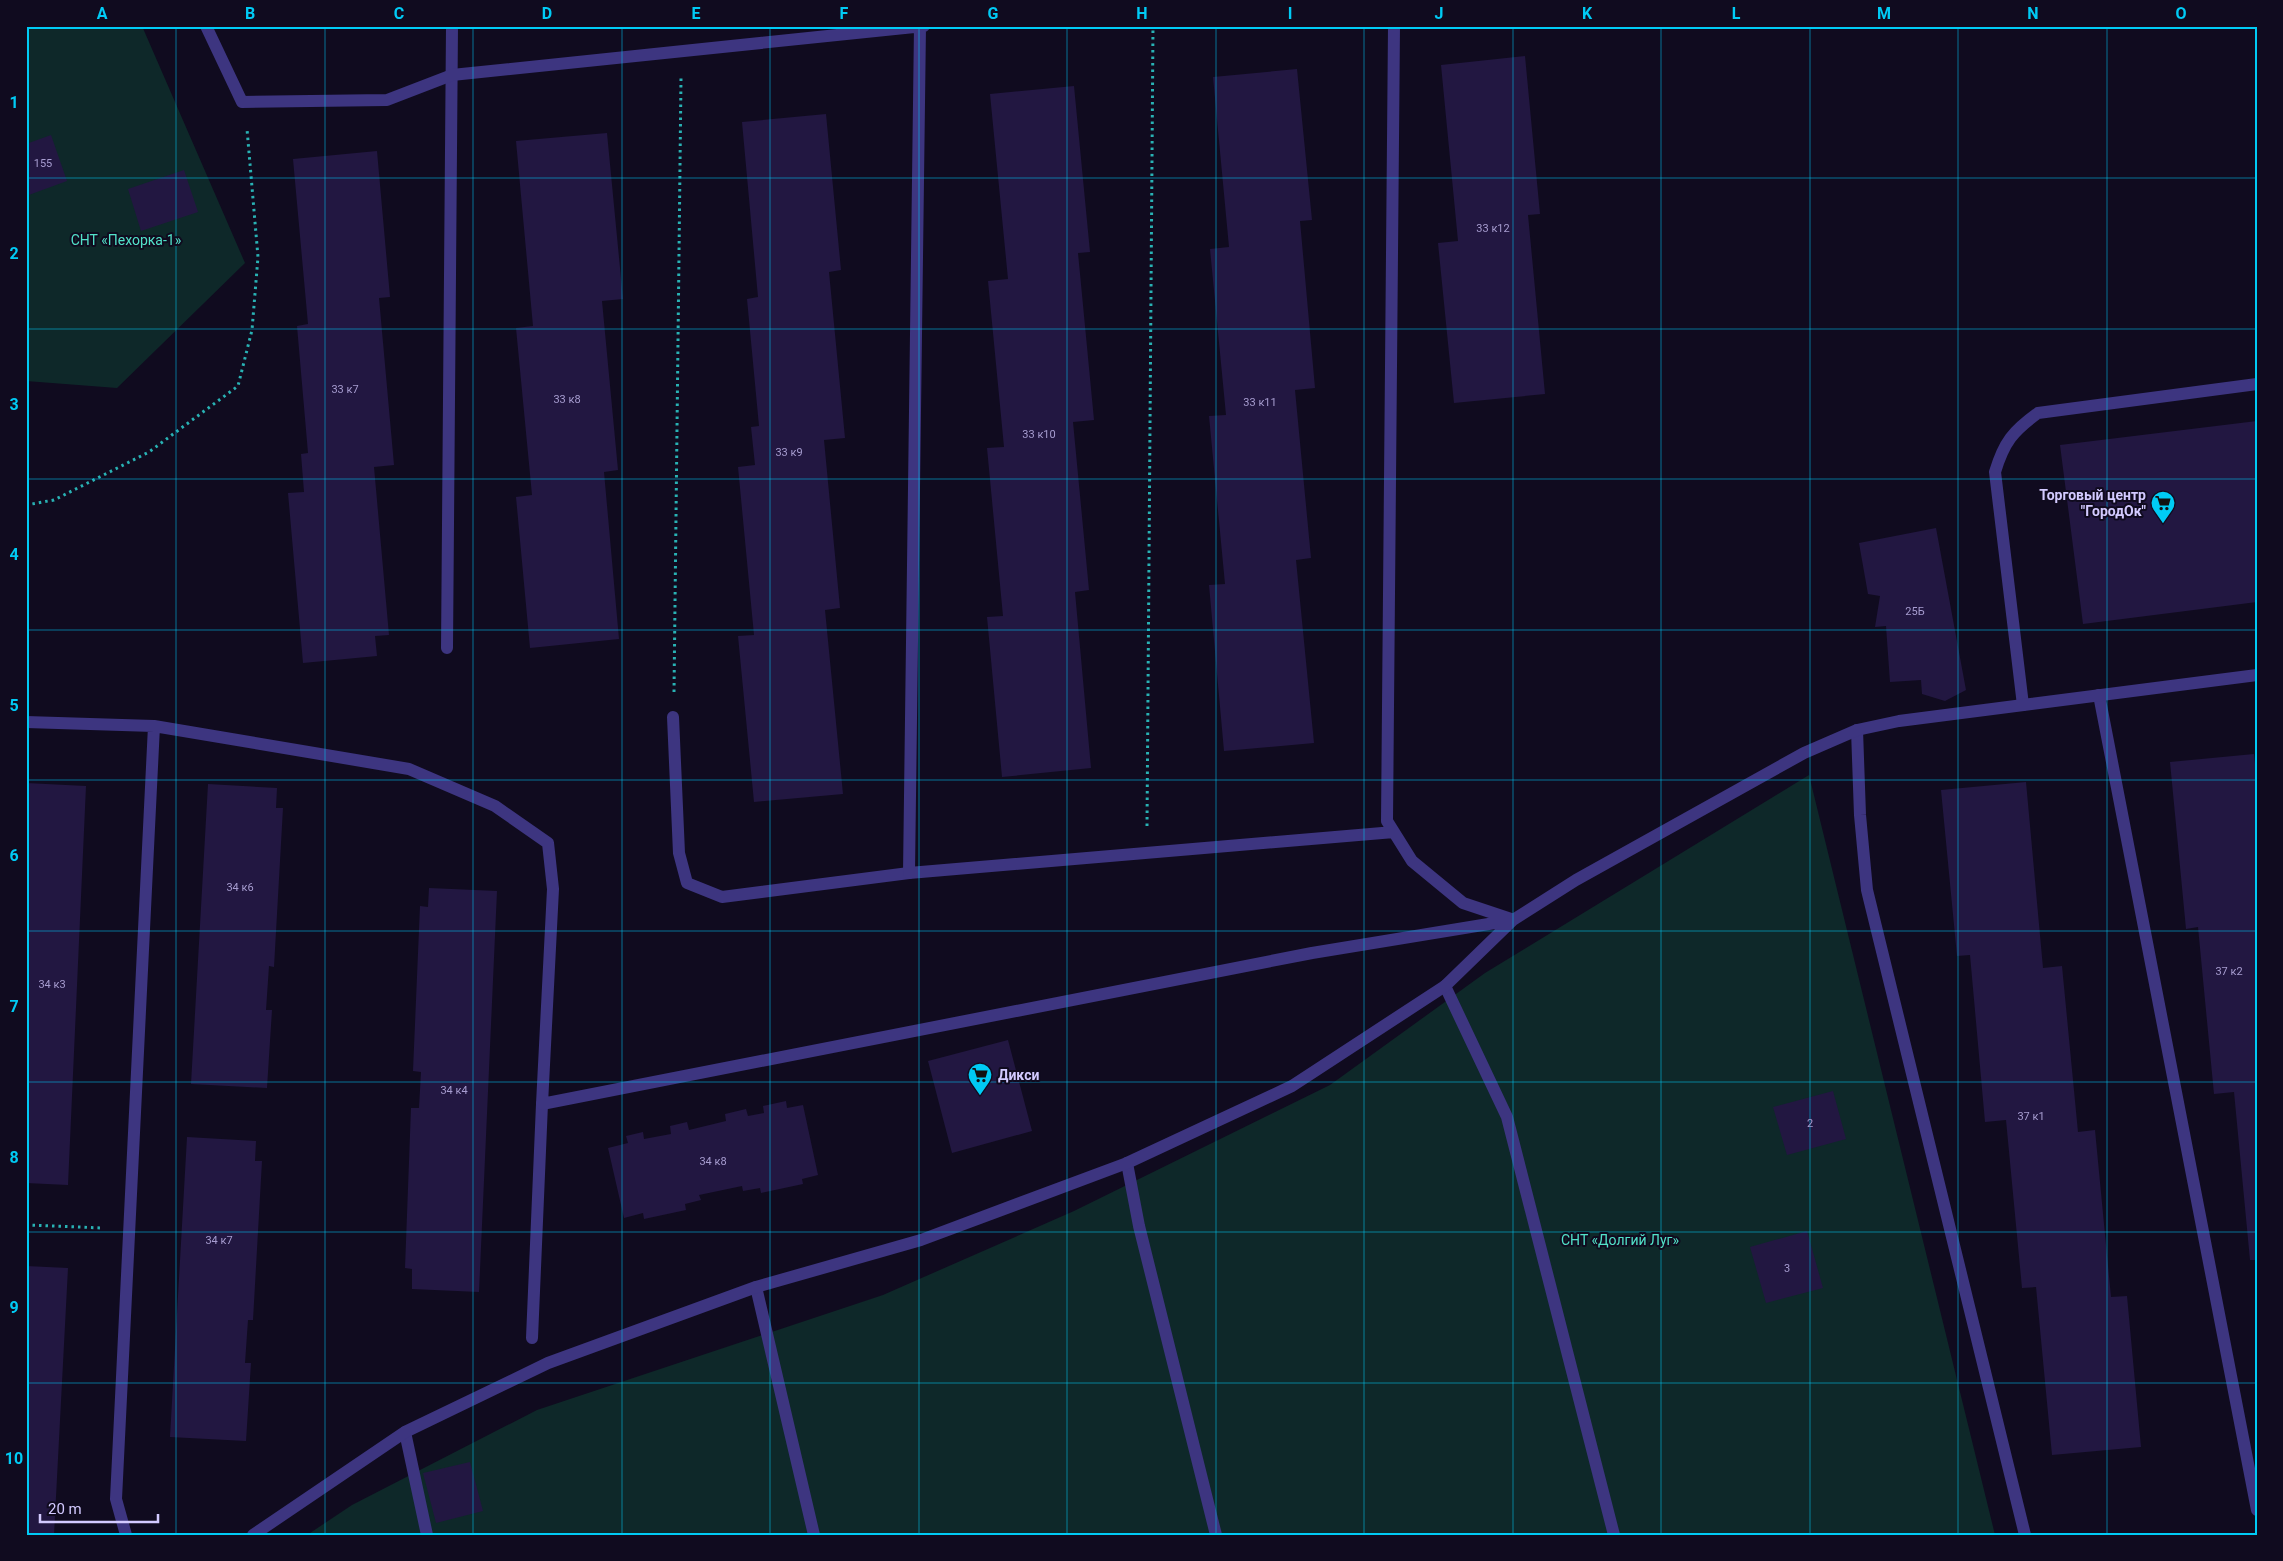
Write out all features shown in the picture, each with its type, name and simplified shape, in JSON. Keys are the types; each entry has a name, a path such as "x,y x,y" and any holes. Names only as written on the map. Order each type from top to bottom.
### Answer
{"street":[{"path":"206,26 242,102 387,100 452,75 924,26"},
{"path":"447,648 452,26"},
{"path":"909,873 920,26"},
{"path":"1394,26 1387,821 1412,861 1463,903 1514,920"},
{"path":"2023,705 1994,472 2001,450 2016,429 2038,413 2257,384"},
{"path":"253,1535 405,1432 548,1363 756,1287 921,1240 1127,1163 1292,1086 1446,986 1514,920 1576,880 1796,758 1857,730 1899,721 2257,675"},
{"path":"2098,695 2254,1482 2257,1510"},
{"path":"673,717 679,854 687,883 722,897 909,873 1394,832"},
{"path":"26,722 154,726 409,769 495,806 548,843 552,889 532,1338"},
{"path":"126,1535 116,1499 154,726"},
{"path":"1857,730 1860,815 1867,890 2025,1535"},
{"path":"542,1104 1312,953 1514,920"},
{"path":"1446,986 1507,1117 1614,1535"},
{"path":"1127,1163 1139,1226 1216,1535"},
{"path":"756,1287 814,1535"},
{"path":"405,1432 427,1535"}],"path":[{"path":"1147,853 1153,26"},
{"path":"673,717 681,51"},
{"path":"26,505 54,500 149,452 238,386 252,330 258,257 250,145 242,102"},
{"path":"26,1225 130,1229"}],"green space":[{"name":"СНТ «Пехорка-1»","path":"26,26 142,26 245,263 117,388 26,381"},
{"name":"СНТ «Долгий Луг»","path":"1809,775 1995,1535 307,1535 352,1505 537,1410 883,1295 1074,1211 1330,1085 1485,973"}],"building":[{"path":"1525,56 1540,214 1528,215 1545,394 1454,403 1438,243 1458,241 1441,65"},
{"path":"1297,69 1312,220 1300,221 1315,388 1295,390 1311,558 1296,560 1314,743 1224,751 1209,585 1225,584 1209,416 1226,415 1210,249 1229,247 1213,77"},
{"path":"1074,86 1090,252 1078,253 1094,420 1073,422 1089,590 1075,592 1091,768 1002,777 987,617 1003,616 987,448 1004,447 988,281 1008,279 990,94"},
{"path":"826,114 841,270 829,272 845,438 824,440 840,608 825,610 843,794 754,802 738,636 754,635 738,467 755,465 751,427 759,426 747,299 758,297 742,122"},
{"path":"607,133 623,299 602,301 618,470 604,472 619,639 530,648 516,497 532,495 516,328 533,326 516,141"},
{"path":"51,135 67,181 26,196 26,144"},
{"path":"377,151 390,297 379,298 394,465 374,467 389,635 375,636 377,656 303,663 288,493 304,492 301,454 308,453 297,326 308,324 293,159"},
{"path":"184,170 198,212 141,231 128,189"},
{"name":"Торговый центр \"ГородОк\"","path":"2257,421 2257,602 2083,624 2060,445"},
{"path":"1936,528 1966,690 1945,701 1922,694 1921,680 1890,682 1886,626 1875,627 1880,596 1868,594 1859,543"},
{"path":"2254,754 2257,782 2257,1260 2250,1260 2234,1092 2214,1094 2198,927 2186,929 2170,762"},
{"path":"2026,782 2043,968 2062,966 2078,1132 2095,1130 2111,1297 2127,1296 2141,1447 2052,1455 2036,1287 2022,1288 2006,1120 1985,1122 1970,955 1957,956 1941,790"},
{"path":"26,783 86,786 68,1185 26,1183"},
{"path":"208,784 277,788 276,808 283,808 274,967 269,966 266,1010 272,1010 267,1088 191,1084"},
{"path":"429,888 497,891 479,1292 412,1289 412,1269 405,1268 411,1108 419,1108 421,1072 413,1071 420,906 428,907"},
{"name":"Дикси","path":"1008,1040 1032,1131 952,1153 928,1061"},
{"path":"1833,1091 1846,1139 1787,1155 1773,1107"},
{"path":"786,1101 787,1108 803,1105 818,1175 802,1179 803,1184 761,1193 760,1188 743,1191 742,1186 699,1195 701,1200 685,1204 686,1210 644,1219 643,1213 624,1218 608,1148 628,1143 626,1136 643,1132 644,1139 671,1134 670,1126 687,1122 689,1130 726,1121 725,1114 746,1109 748,1116 764,1113 763,1106"},
{"path":"187,1137 256,1141 255,1161 262,1161 253,1320 248,1320 245,1363 251,1363 246,1441 170,1437"},
{"path":"1807,1231 1823,1288 1766,1303 1750,1247"},
{"path":"26,1266 68,1268 54,1535 26,1535"},
{"path":"470,1462 483,1511 436,1523 423,1473"}],"place":[{"name":"Торговый центр \"ГородОк\"","path":"2163,524"},
{"name":"Дикси","path":"980,1096"}]}
